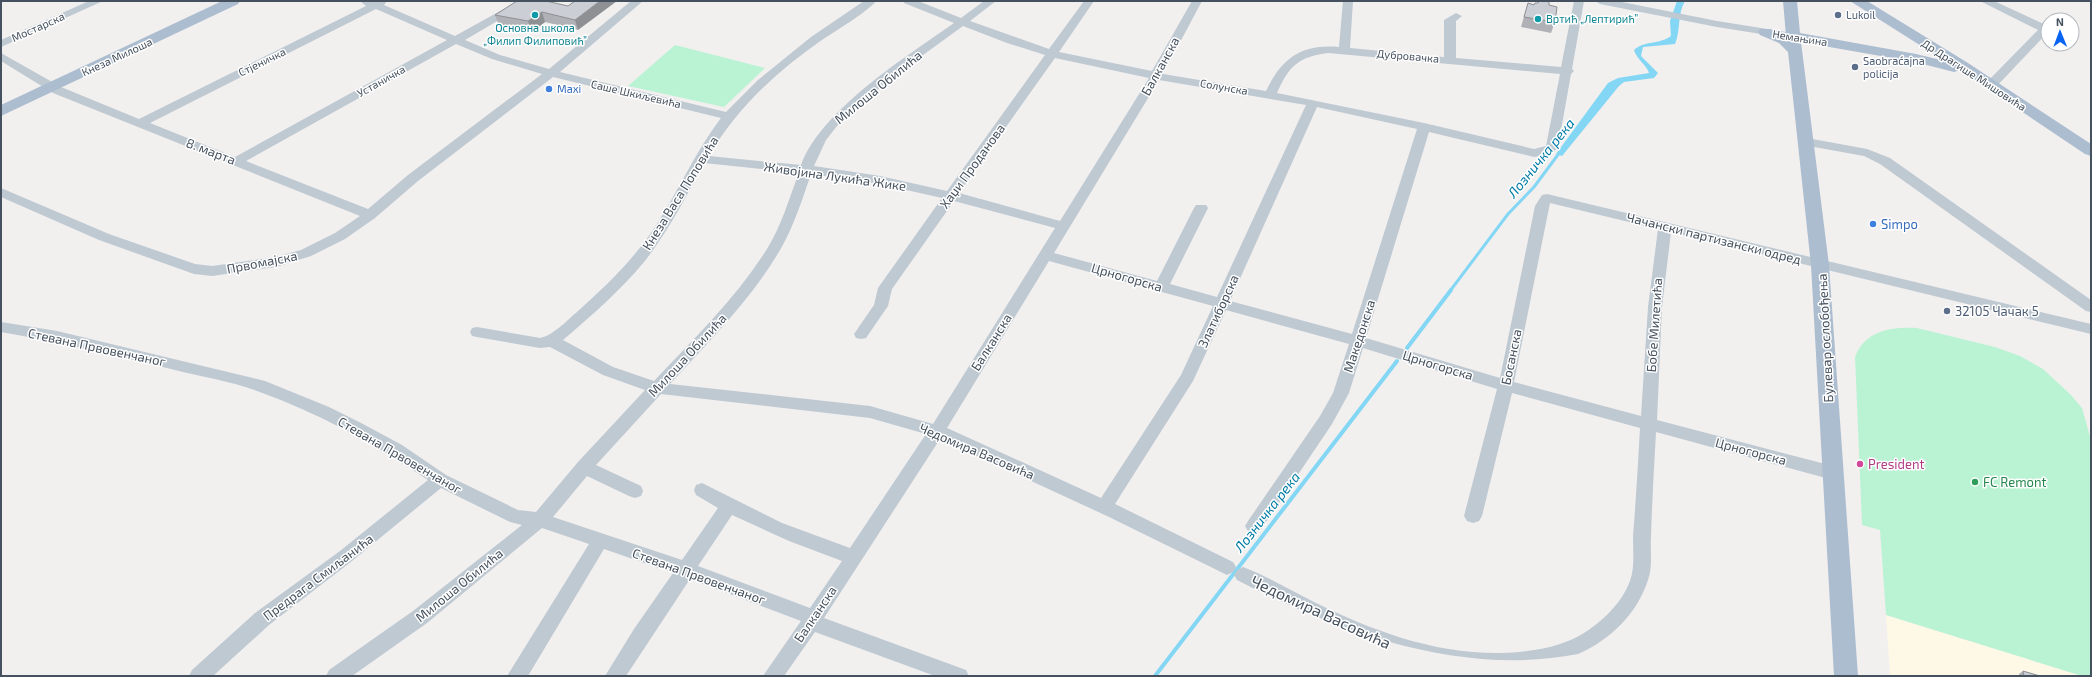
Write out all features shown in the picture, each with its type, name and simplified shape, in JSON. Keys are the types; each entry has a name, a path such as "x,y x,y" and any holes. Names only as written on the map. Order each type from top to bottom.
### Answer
{"main road":[{"name":"Кнеза Милоша","path":"1,111 233,1"},
{"name":"Булевар ослобођења","path":"1790,1 1820,264 1846,676"},
{"name":"Др Драгише Мишовића","path":"1857,1 1978,76 2091,151"},
{"name":"Немањина","path":"1792,27 1826,41 1933,62 1978,76"},
{"path":"1764,32 1784,40 1796,52 1800,47 1809,42 1826,41"},
{"path":"1874,50 1894,51 1909,48 1913,46 1910,33"}],"street":[{"name":"Мостарска","path":"1,44 98,1"},
{"name":"Устаничка","path":"237,161 526,1"},
{"name":"Првомајска","path":"1,192 104,238 194,269 212,272 276,262 306,253 340,236 370,215 413,178 550,74 638,1"},
{"name":"Кнеза Васа Поповића","path":"552,341 632,268 662,227 699,159 729,116 760,83 801,48 871,1"},
{"name":"Солунска","path":"908,1 962,23 1053,54 1156,75 1313,103 1424,126 1529,153 1544,152 1552,147 1568,71"},
{"name":"Милоша Обилића","path":"336,676 420,617 540,520 584,467 743,295 774,250 788,221 806,170 820,139 845,110 886,77 991,1"},
{"name":"Хаџи Проданова","path":"860,334 881,306 885,288 1053,54 1089,1"},
{"name":"Балканска","path":"773,676 812,620 936,431 1156,75 1197,1"},
{"path":"1344,50 1348,1"},
{"path":"1568,71 1580,1"},
{"name":"Немањина","path":"1600,1 1764,32 1792,27"},
{"path":"1985,1 2045,29 1991,85"},
{"name":"Саше Шкиљевића","path":"375,2 455,40 496,57 550,74 729,116"},
{"name":"Стјеничка","path":"140,123 375,2"},
{"name":"Немањина","path":"1621,5 1680,12 1768,28 1792,27"},
{"path":"1450,60 1450,20 1456,16"},
{"name":"Дубровачка","path":"1270,95 1282,70 1290,62 1317,51 1344,50 1568,71"},
{"name":"8. марта","path":"1,56 51,88 370,215"},
{"name":"Златиборска","path":"1104,508 1188,377 1254,236 1313,103"},
{"name":"Македонска","path":"1254,526 1326,420 1341,393 1424,126"},
{"path":"1807,142 1867,153 1885,161 2091,307"},
{"name":"Живојина Лукића Жике","path":"699,159 806,170 880,180 950,196 1063,226"},
{"name":"Чачански партизански одред","path":"1547,198 2091,329"},
{"name":"Босанска","path":"1473,516 1506,386 1542,206 1547,198"},
{"path":"1161,287 1201,208"},
{"name":"Бобе Милетића","path":"1648,423 1655,307 1665,227"},
{"name":"Црногорска","path":"1045,255 1358,341 1506,386 1833,473"},
{"name":"Стевана Првовенчаног","path":"1,327 65,338 259,385 324,411 396,450 440,480 516,517 540,520 685,569 812,620 959,676"},
{"path":"476,332 540,343 552,341"},
{"name":"Чедомира Васовића","path":"552,341 608,371 656,388 870,412 936,431 1104,508 1374,640 1412,652 1454,660 1489,664 1530,660 1557,654 1586,642 1604,630 1624,609 1636,590 1642,568 1648,423"},
{"path":"584,467 635,491"},
{"name":"Предрага Смиљанића","path":"199,676 262,619 352,551 440,480"},
{"path":"702,490 729,506 810,542 853,558"},
{"path":"615,676 685,569 729,506"},
{"path":"517,676 600,541"}],"shaded area":[{"path":"1886,615 2082,676 1890,676"}],"green space":[{"path":"675,45 765,68 724,107 628,86"},
{"name":"FC Remont","path":"1898,328 1917,328 1995,347 2020,356 2043,369 2071,395 2082,408 2091,440 2091,676 2082,676 1886,615 1880,530 1862,525 1855,357 1865,341 1880,332"}],"water":[{"path":"1677,1 1685,1 1681,11 1675,44 1643,47 1641,56 1658,73 1654,78 1624,82 1619,86 1562,156 1556,154 1608,83 1618,78 1649,73 1637,57 1634,50 1643,45 1662,41 1671,36 1670,21"}],"building":[{"path":"517,1 546,1 568,6 575,1 600,1 575,20 542,12 528,21 495,15"},
{"path":"1539,1 1549,1 1549,5 1557,7 1555,22 1524,17 1528,3 1534,5"},
{"path":"2023,671 2040,676 2024,676"}],"waterway":[{"name":"Лозничка река","path":"1450,291 1508,214 1534,187 1560,152"},
{"name":"Лозничка река","path":"1407,348 1451,290"},
{"name":"Лозничка река","path":"1155,676 1397,361"}],"place":[{"name":"Основна школа „Филип Филиповић”","path":"535,15"},
{"name":"Lukoil","path":"1838,15"},
{"name":"Вртић „Лептирић”","path":"1538,19"},
{"name":"Saobraćajna policija","path":"1855,67"},
{"name":"Maxi","path":"549,89"},
{"name":"Simpo","path":"1873,224"},
{"name":"32105 Чачак 5","path":"1947,311"},
{"name":"President","path":"1860,464"},
{"name":"FC Remont","path":"1975,482"}]}
